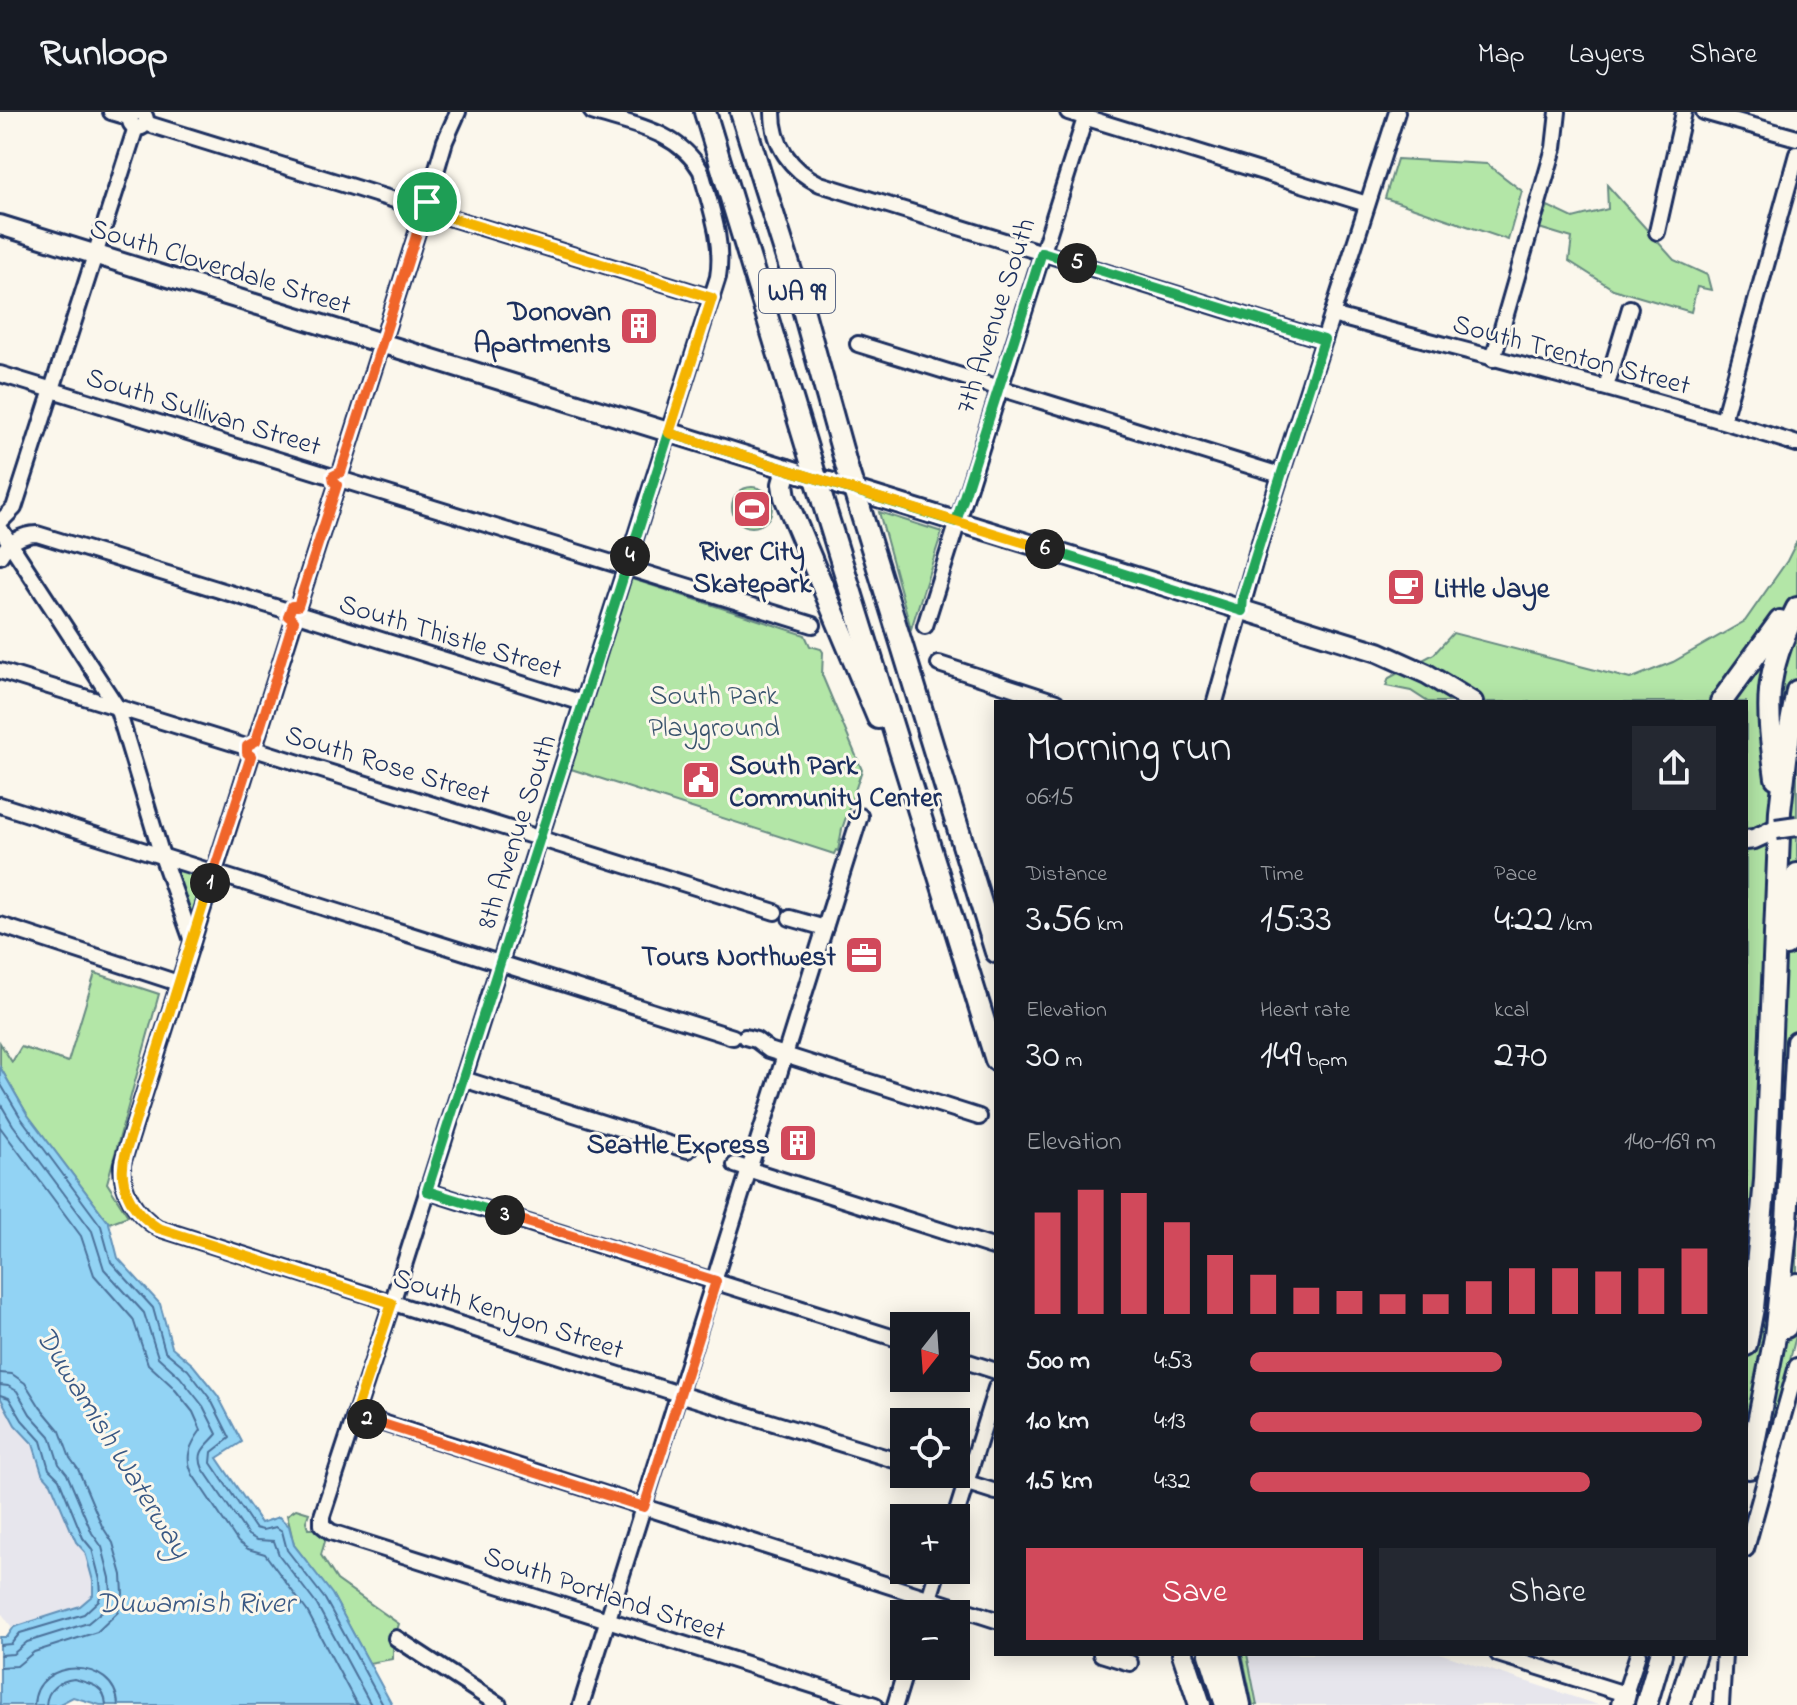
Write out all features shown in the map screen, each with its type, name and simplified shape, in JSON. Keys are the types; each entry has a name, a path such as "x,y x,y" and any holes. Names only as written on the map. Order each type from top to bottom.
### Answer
{"highway":[{"name":"WA 99","path":"705,112 994,1054"},
{"name":"WA 99","path":"741,112 994,945"},
{"path":"787,470 783,484 785,497 922,822"},
{"path":"1722,700 1797,597"},
{"path":"1748,1334 1764,1196 1771,1044 1762,828 1771,738 1769,695 1772,665 1778,646 1797,608"},
{"path":"1762,828 1789,733 1797,691"},
{"path":"1771,1044 1797,874"},
{"path":"1748,1473 1775,1337 1787,1222 1797,1042"},
{"path":"1748,1473 1797,1284"},
{"path":"1184,1656 1200,1705"},
{"path":"1211,1656 1226,1705"},
{"path":"1229,1656 1240,1705"},
{"path":"1646,1705 1660,1656"},
{"path":"1679,1705 1694,1656"}],"main road":[{"name":"South Cloverdale Street","path":"0,225 1378,652 1427,674 1470,700"},
{"path":"1762,828 1797,826"}],"street":[{"path":"111,112 712,298"},
{"path":"0,925 178,983 445,141 458,112"},
{"name":"8th Avenue South","path":"322,1525 322,1516 712,298 721,252 701,171 688,153 657,132 592,112"},
{"path":"773,112 773,126 782,151 801,174 820,184 1324,340"},
{"path":"1068,112 1086,115 1367,204"},
{"path":"1216,700 1280,475 1397,112"},
{"path":"1493,359 1554,148 1558,112"},
{"path":"1657,232 1684,112"},
{"path":"1704,112 1797,138"},
{"name":"7th Avenue South","path":"925,626 1086,115"},
{"path":"139,119 14,508 0,525 117,707 162,856 191,938"},
{"path":"1723,420 1797,154"},
{"path":"1606,387 1630,308"},
{"name":"South Trenton Street","path":"1332,315 1606,387 1797,444"},
{"path":"858,344 1280,475"},
{"name":"South Sullivan Street","path":"0,374 813,625"},
{"name":"South Thistle Street","path":"12,543 22,536 37,534 583,703"},
{"path":"0,556 12,543"},
{"path":"939,664 1050,700"},
{"name":"South Rose Street","path":"0,671 775,912"},
{"path":"0,805 739,1037 979,1117"},
{"path":"581,1705 860,816"},
{"path":"790,918 825,928"},
{"name":"South Kenyon Street","path":"178,983 122,1164 121,1180 136,1208 158,1228 890,1459"},
{"path":"463,1079 688,1150"},
{"path":"735,1165 994,1247"},
{"path":"427,1191 890,1337"},
{"path":"970,1363 994,1370"},
{"path":"1748,1542 1797,1366"},
{"path":"970,1473 994,1395"},
{"path":"355,1414 994,1619"},
{"path":"970,1484 994,1491"},
{"name":"South Portland Street","path":"322,1525 331,1532 875,1705"},
{"path":"929,1598 934,1584"},
{"path":"396,1638 499,1705"},
{"path":"1107,1656 1130,1663"},
{"path":"1504,1656 1624,1699 1637,1656"},
{"path":"1721,1705 1724,1656"},
{"path":"895,1705 903,1680"}],"shaded area":[{"path":"0,1397 15,1424 33,1444 42,1473 51,1482 76,1542 85,1552 93,1581 93,1595 80,1606 13,1629 0,1611"},
{"path":"1247,1656 1448,1656 1598,1705 1257,1705"}],"green space":[{"path":"1397,159 1487,164 1522,191 1508,240 1385,198"},
{"path":"1607,185 1674,260 1707,275 1711,290 1697,287 1691,312 1613,289 1569,261 1572,238 1539,228 1548,206 1573,218 1608,209"},
{"name":"River City Skatepark","path":"752,487 766,493 772,507 766,521 752,527 738,521 732,507 738,493"},
{"path":"879,512 942,532 911,629"},
{"path":"1797,541 1797,1332 1775,1418 1748,1440 1748,700 1425,700 1411,691 1386,686 1389,678 1434,654 1453,633 1630,679 1673,662 1745,621 1787,561"},
{"name":"South Park Playground","path":"629,578 805,635 810,646 821,649 822,675 862,770 842,829 838,851 834,854 568,768"},
{"path":"162,856 214,873 194,931"},
{"path":"95,973 159,994 107,1183 128,1216 109,1223 27,1114 0,1067 0,1043 12,1062 21,1047 68,1062"},
{"path":"296,1509 309,1513 306,1521 308,1529 326,1538 321,1555 337,1580 399,1624 393,1642 393,1659 369,1663 333,1596 294,1545 287,1515"},
{"path":"1242,1656 1247,1656 1257,1705 1253,1705"}],"water":[{"name":"Duwamish River","path":"0,1067 27,1114 109,1223 118,1258 160,1304 172,1347 193,1365 218,1396 242,1442 217,1458 261,1523 279,1517 289,1526 294,1545 332,1594 392,1705 100,1705 73,1697 58,1705 0,1705 0,1637 7,1637 14,1627 80,1606 93,1595 93,1581 85,1552 76,1542 51,1483 42,1473 33,1444 15,1425 0,1397"}],"place":[{"name":"Donovan Apartments","path":"639,326"},
{"name":"River City Skatepark","path":"752,509"},
{"name":"Little Jaye","path":"1406,587"},
{"name":"South Park Community Center","path":"701,780"},
{"name":"Tours Northwest","path":"864,955"},
{"name":"Seattle Express","path":"798,1143"}],"route":[{"path":"427,202 417,206 418,214 422,217 341,472 333,476 337,485 298,606 294,605 288,611 288,616 294,621 256,741 247,746 247,753 251,756 150,1068 122,1164 121,1180 143,1218 158,1228 392,1303 355,1414 644,1507 716,1281 427,1191 669,433 787,470 956,522 998,387 1042,252 1324,340 1243,597 1242,611 990,532 787,470 732,452 669,433 712,298 432,212 433,208 427,202"}],"water label":[{"name":"Duwamish Waterway","path":"114,1442"}]}
